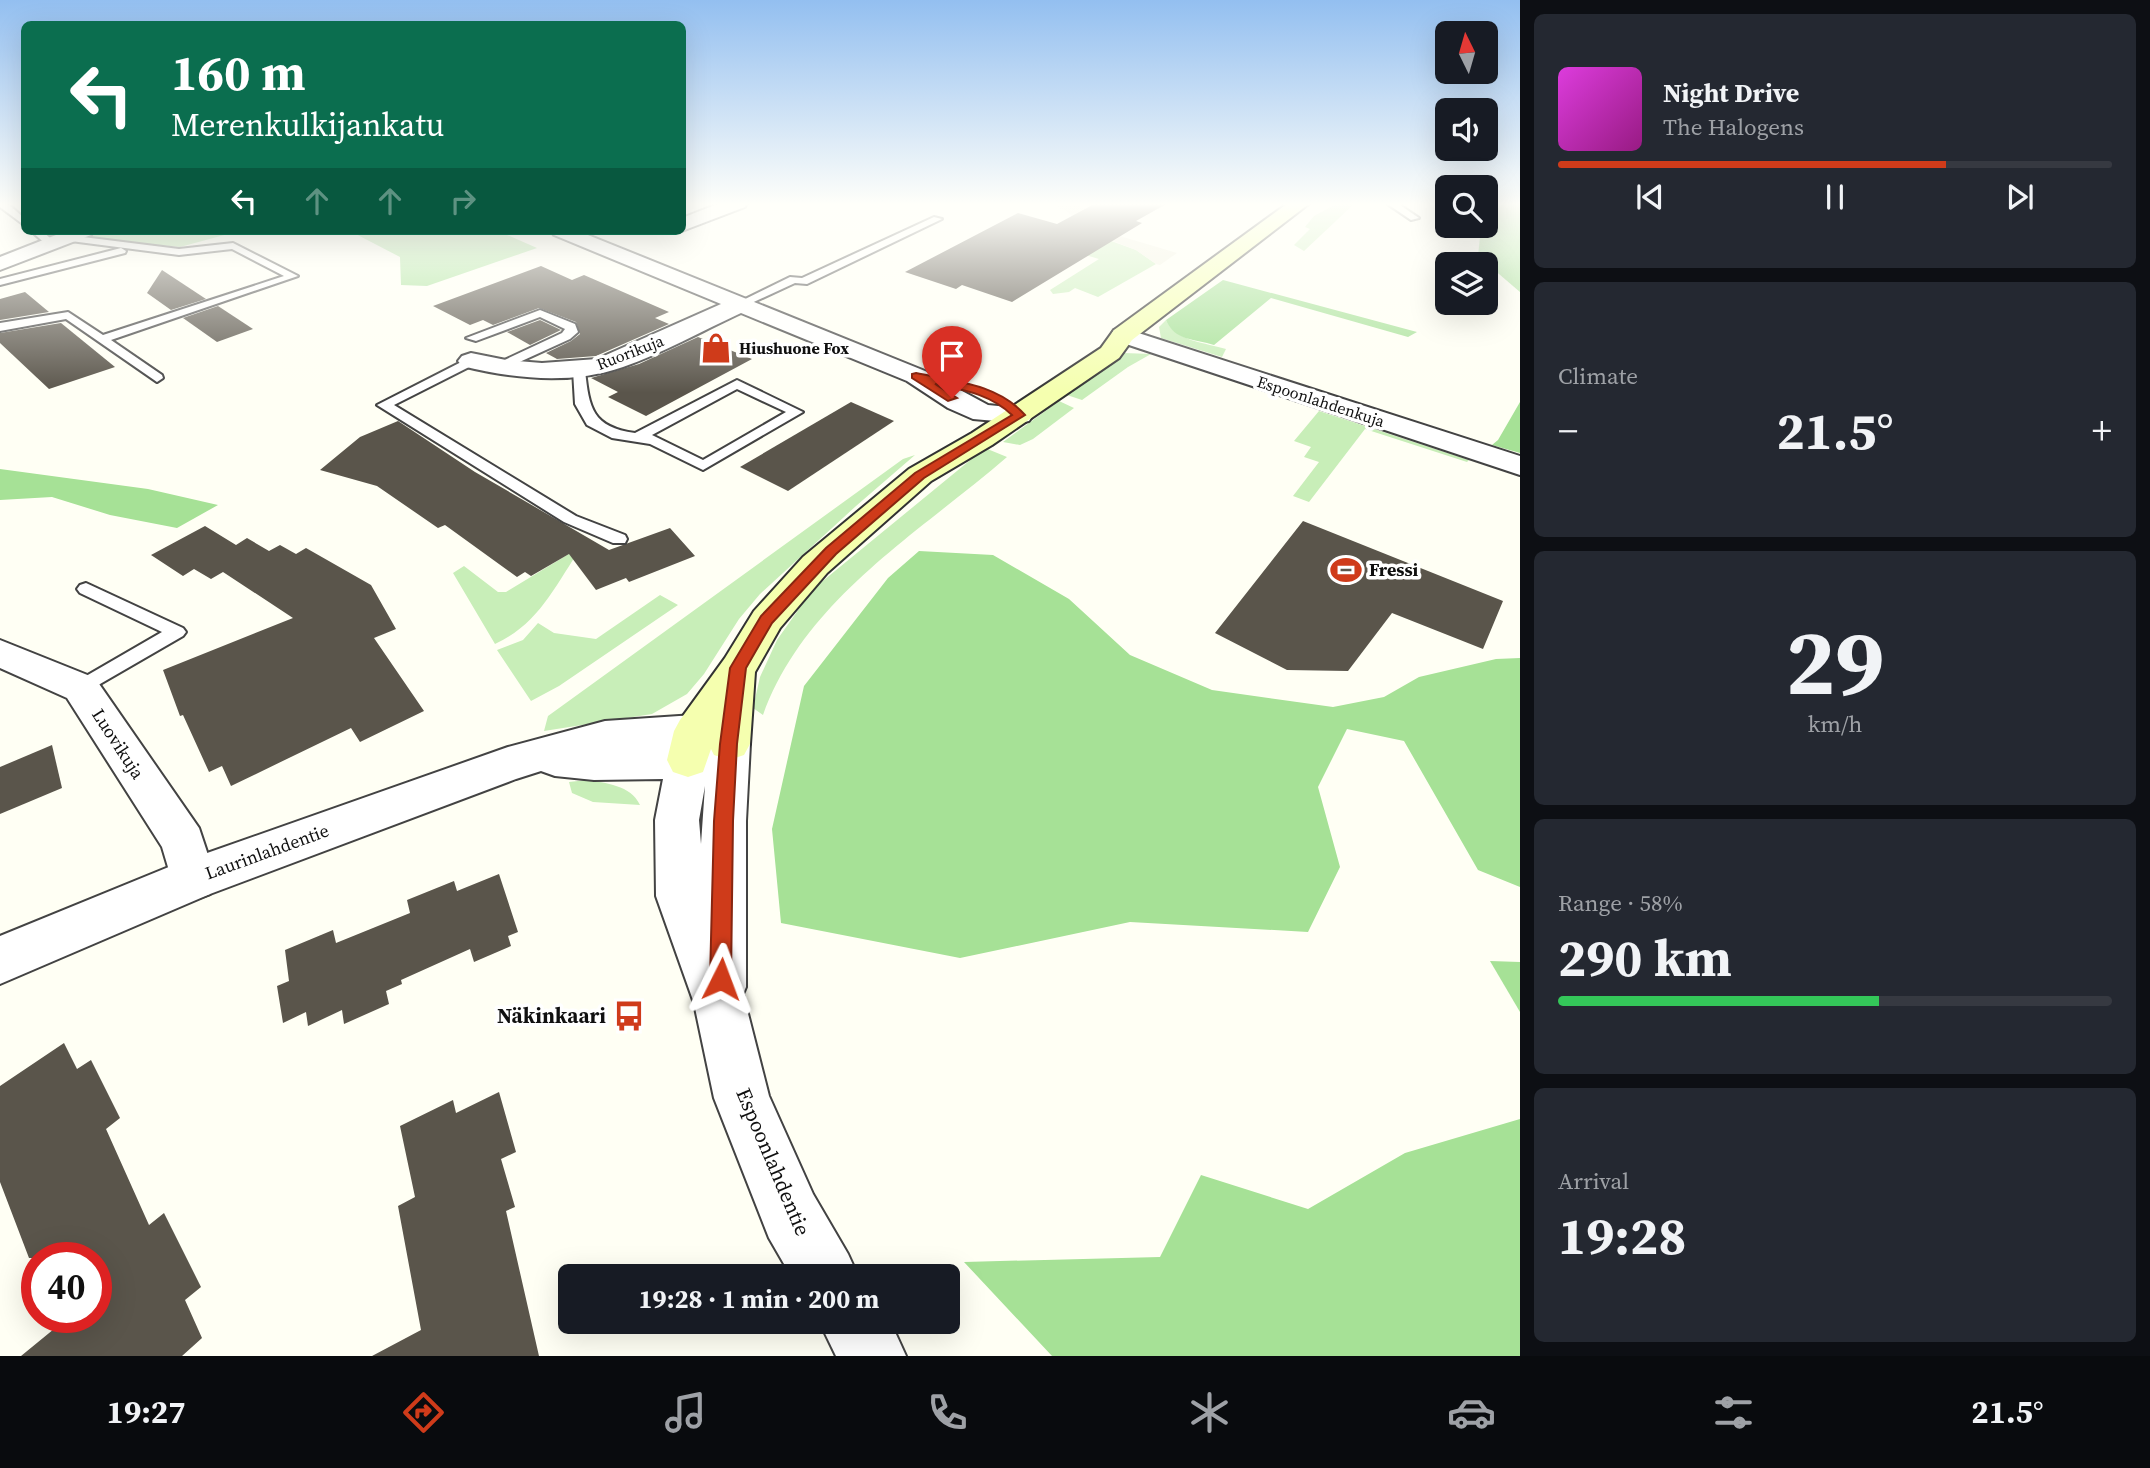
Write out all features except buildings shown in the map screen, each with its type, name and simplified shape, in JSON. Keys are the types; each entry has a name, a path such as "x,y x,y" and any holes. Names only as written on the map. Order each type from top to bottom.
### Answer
{"main road":[{"name":"Espoonlahdentie","path":"704,745 738,668 767,620 815,565 1001,409 1110,353 1123,335 1216,266"}],"street":[{"path":"649,266 916,376 958,402 1001,409"},
{"name":"Ruorikuja","path":"471,349 500,367 579,370 614,362 741,304"},
{"name":"Espoonlahdenkuja","path":"1123,335 1520,466"},
{"path":"0,653 81,688"},
{"name":"Luovikuja","path":"81,688 183,842 193,879"},
{"name":"Laurinlahdentie","path":"0,960 193,879 508,764 539,757 605,765 704,745"},
{"name":"Espoonlahdentie","path":"704,745 677,820 680,896 720,1003 742,1098 791,1216 819,1264"},
{"path":"860,1334 873,1356"}],"lane":[{"path":"0,282 61,266"},
{"path":"102,339 293,276 274,266"},
{"path":"741,304 794,279 803,282 836,266"},
{"path":"500,367 566,337 572,332 571,327 540,313 471,349 432,383 384,405 570,519 619,539"},
{"path":"0,327 68,315 157,378"},
{"path":"579,370 582,404 592,422 617,435 654,440 703,466 796,412 737,384 638,437"},
{"path":"81,688 177,632 86,589"}],"green space":[{"path":"400,266 484,266 427,286 401,285"},
{"path":"1087,266 1152,266 1098,297 1075,288 1069,292 1053,294 1050,290"},
{"path":"1498,266 1520,266 1520,292 1498,273"},
{"path":"1223,280 1417,332 1408,337 1271,298 1214,345 1174,332 1166,320"},
{"path":"1166,320 1176,333 1183,337 1226,349 1222,357 1161,338 1159,327"},
{"path":"1124,353 1151,354 1082,400 1064,394"},
{"path":"1059,401 1074,408 1033,439 1020,445 1003,442"},
{"path":"1520,402 1520,453 1492,445 1498,440"},
{"path":"1319,411 1469,460 1467,462 1365,429 1309,502 1293,496 1319,462 1304,457 1311,447 1294,441"},
{"path":"985,448 1007,457 867,571 806,637 782,674 763,715 753,708 760,677 777,640 813,589"},
{"path":"915,455 760,594 739,619 704,674 687,694 652,714 544,731 548,716 903,459"},
{"path":"0,469 148,489 218,505 177,528 110,515 52,497 0,500"},
{"path":"582,546 535,615 510,636 495,644 453,573 464,566 498,592 506,592"},
{"path":"919,551 993,555 1069,599 1130,655 1212,690 1333,707 1384,697 1419,677 1496,659 1520,658 1520,887 1478,870 1404,741 1347,729 1318,787 1340,867 1308,932 1130,922 960,958 781,923 772,829 804,686 888,578"},
{"path":"660,595 678,605 559,686 531,701 497,650 523,640 538,623 554,633 596,639"},
{"path":"587,780 624,789 636,798 640,805 593,802 572,793 569,782"},
{"path":"1490,961 1520,962 1520,1012"},
{"path":"1520,1119 1520,1356 1052,1356 964,1262 1160,1257 1201,1175 1308,1209 1405,1153"}],"place":[{"name":"Hiushuone Fox","path":"716,348"},
{"name":"Fressi","path":"1346,570"},
{"name":"Näkinkaari","path":"629,1016"}],"route":[{"path":"721,979 724,821 738,668 767,620 815,565 920,475 1019,415 1002,399 978,390 916,376 952,398"}]}
